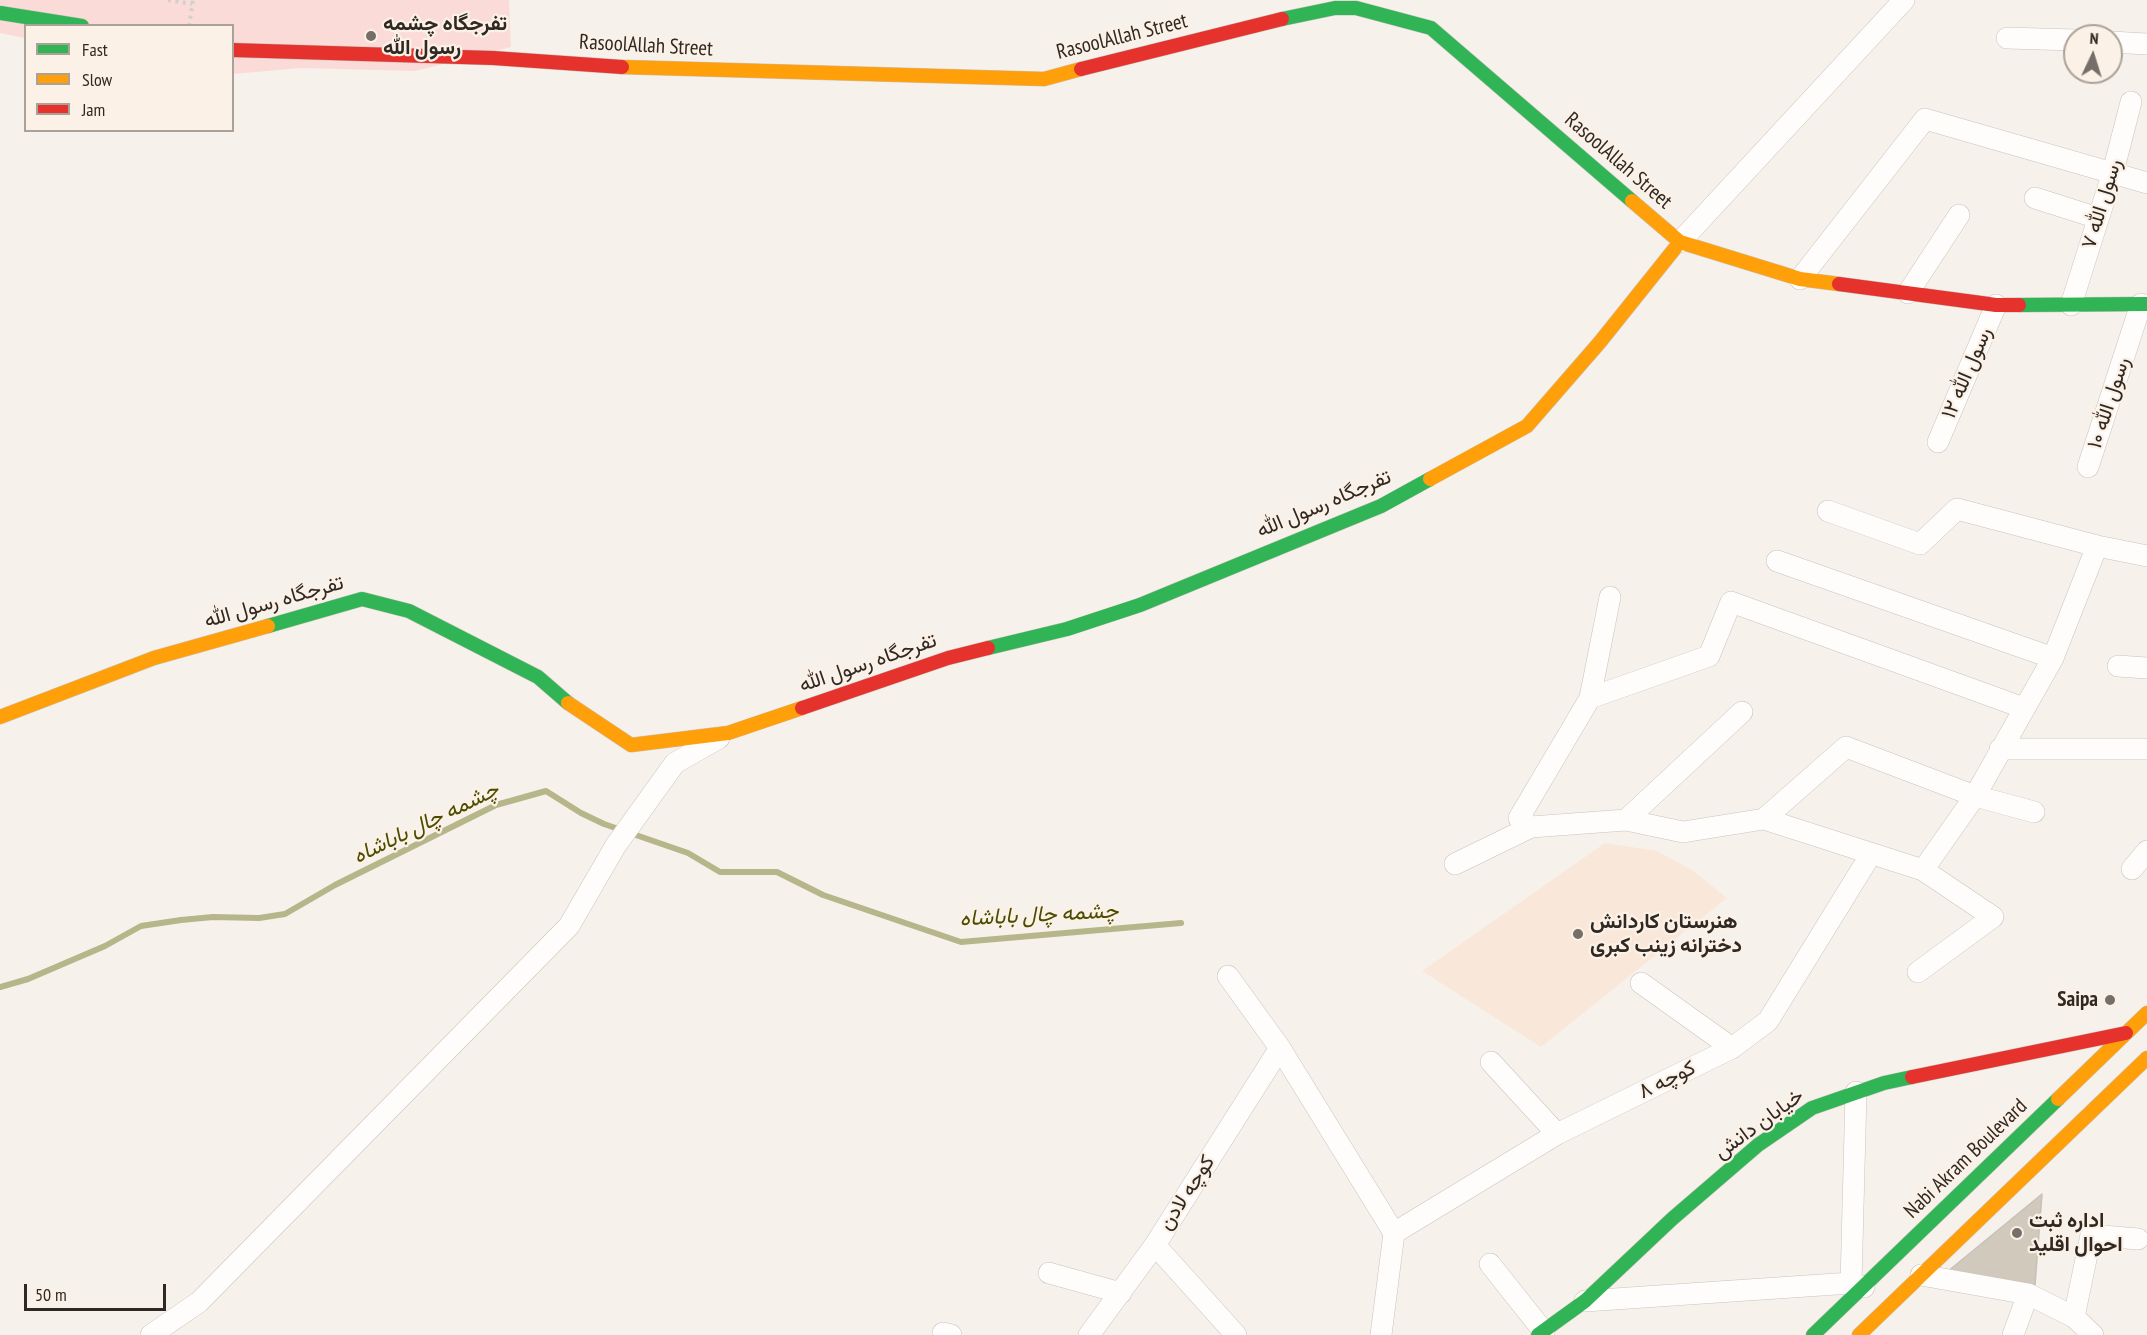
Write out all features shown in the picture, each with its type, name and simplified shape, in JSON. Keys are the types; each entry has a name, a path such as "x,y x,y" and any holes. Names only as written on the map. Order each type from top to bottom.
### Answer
{"street":[{"path":"1680,242 1904,0"},
{"name":"RasoolAllah Street","path":"234,50 493,58 657,69 1044,79 1249,26 1335,8 1356,8 1431,28 1680,242 1800,279 1996,305 2144,304"},
{"path":"0,12 70,24"},
{"path":"2007,38 2063,40"},
{"path":"2123,43 2147,44"},
{"name":"رسول الله ۷","path":"2071,305 2113,172 2131,102"},
{"path":"1800,279 1925,119 2147,183"},
{"path":"2035,198 2098,218"},
{"path":"1908,293 1959,215"},
{"name":"تفرجگاه رسول الله","path":"0,717 154,658 362,598 409,611 538,677 575,710 631,746 728,733 948,658 1067,629 1140,605 1381,506 1527,426 1600,342 1680,242"},
{"name":"رسول الله ۱۰","path":"2088,467 2144,304"},
{"name":"رسول الله ۱۲","path":"1938,442 1996,305"},
{"path":"1828,511 1920,544 1957,509 2097,546 2147,556"},
{"path":"1923,870 1975,796 2053,658 2097,546"},
{"path":"1777,561 2053,658"},
{"path":"1531,827 1519,818 1590,698 1610,597"},
{"path":"1590,698 1710,656 1731,602 2024,708"},
{"path":"2118,666 2147,668"},
{"path":"1626,820 1742,712"},
{"path":"151,1335 199,1302 568,926 616,845 675,763 728,733"},
{"path":"1764,819 1846,747 1975,796 2034,812"},
{"path":"2000,749 2147,750"},
{"path":"1455,864 1531,827 1626,820 1683,832 1764,819 1923,870 1993,917 1918,972"},
{"path":"2132,869 2147,851"},
{"name":"کوچه ۸","path":"1394,1233 1557,1134 1732,1047 1768,1021 1871,854"},
{"path":"1228,976 1280,1048 1394,1233 1381,1335"},
{"path":"1641,983 1732,1047"},
{"name":"Nabi Akram Boulevard","path":"1813,1335 1858,1285 2147,1013"},
{"name":"خیابان دانش","path":"1541,1333 1585,1301 1672,1219 1758,1145 1812,1108 1884,1083 2126,1033"},
{"name":"کوچه لادن","path":"1095,1333 1155,1245 1280,1048"},
{"path":"1859,1335 2147,1058"},
{"path":"1491,1062 1557,1134"},
{"path":"1585,1301 1858,1285 1856,1092"},
{"path":"2074,1317 2091,1235 2138,1239"},
{"path":"1155,1245 1236,1335"},
{"path":"1490,1264 1541,1333"},
{"path":"1050,1273 1121,1293"},
{"path":"1921,1275 2028,1294 2074,1317 2093,1335"},
{"path":"2013,1335 2028,1294"}],"path":[{"path":"168,0 192,2 189,24"}],"shaded area":[{"name":"تفرجگاه چشمه رسول الله","path":"0,0 509,0 511,47 415,71 301,68 234,74 234,24 24,24 24,38 0,33"},
{"name":"هنرستان کاردانش دخترانه زینب کبری","path":"1605,843 1657,851 1692,870 1727,898 1541,1047 1422,971"}],"building":[{"name":"اداره ثبت احوال اقلید","path":"2042,1194 2035,1285 1947,1272"}],"waterway":[{"name":"چشمه چال باباشاه","path":"0,987 28,979 105,946 141,926 213,917 259,918 285,914 335,885 496,805 546,791 581,813 604,824 688,853 720,872 777,872 823,895 961,942 1181,923"}],"traffic: fast":[{"path":"1282,19 1335,8 1356,8 1431,28 1632,201"},
{"path":"0,13 69,24"},
{"path":"2019,305 2147,304"},
{"path":"988,648 1067,629 1140,605 1381,506 1430,479"},
{"path":"268,626 362,599 409,611 538,677 568,703"},
{"path":"1538,1335 1585,1301 1672,1219 1758,1145 1812,1108 1884,1083 1912,1077"},
{"path":"1813,1335 2058,1099"}],"traffic: slow":[{"path":"622,67 1044,79 1081,69"},
{"path":"1632,201 1680,242 1800,279 1839,284"},
{"path":"1430,479 1527,426 1600,342 1680,242"},
{"path":"0,717 154,658 268,626"},
{"path":"568,703 631,745 728,733 802,708"},
{"path":"2058,1099 2147,1013"},
{"path":"1859,1335 2147,1058"}],"traffic: jam":[{"path":"1081,69 1282,19"},
{"path":"234,50 493,58 622,67"},
{"path":"1839,284 1996,305 2019,305"},
{"path":"802,708 948,658 988,648"},
{"path":"1912,1077 2126,1033"}],"place":[{"name":"تفرجگاه چشمه رسول الله","path":"371,36"},
{"name":"هنرستان کاردانش دخترانه زینب کبری","path":"1578,934"},
{"name":"Saipa","path":"2110,1000"},
{"name":"اداره ثبت احوال اقلید","path":"2017,1233"}]}
